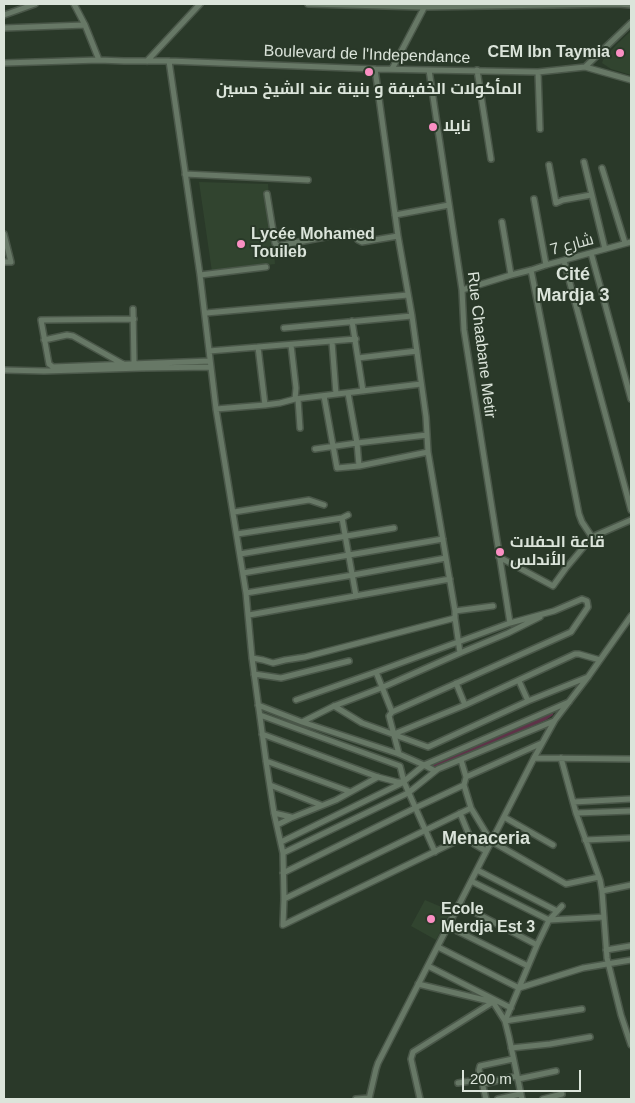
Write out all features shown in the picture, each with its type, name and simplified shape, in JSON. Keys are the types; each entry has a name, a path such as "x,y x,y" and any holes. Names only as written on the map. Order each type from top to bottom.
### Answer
{"street":[{"path":"4,15 35,4"},
{"path":"74,4 99,60"},
{"path":"147,61 200,4"},
{"path":"308,4 413,6 631,5"},
{"path":"392,69 424,6"},
{"path":"585,68 631,23"},
{"path":"4,28 85,25"},
{"name":"Boulevard de l'Independance","path":"4,63 99,60 169,61 375,69 538,72 585,68 631,80"},
{"path":"169,61 206,313 216,409 246,593 262,734 274,813 283,853 283,925 469,835"},
{"path":"375,69 398,236 417,351 426,417 428,452 450,579 460,652"},
{"name":"Rue Chaabane Metir","path":"429,70 462,290 464,330 510,623"},
{"path":"477,70 491,159"},
{"path":"538,72 540,129"},
{"path":"584,162 605,249"},
{"path":"549,165 556,203 562,200 591,195"},
{"path":"602,168 629,243"},
{"path":"185,174 308,180"},
{"path":"267,194 277,246 352,232 362,242 398,236"},
{"path":"534,198 546,265"},
{"path":"395,215 449,204"},
{"path":"502,222 511,275"},
{"path":"4,234 11,262 4,262"},
{"name":"شارع 7","path":"462,290 629,243"},
{"path":"591,253 631,399"},
{"path":"564,261 631,510"},
{"path":"200,275 266,267"},
{"path":"531,270 579,514 592,537"},
{"path":"206,313 408,295"},
{"path":"133,308 134,364"},
{"path":"284,328 412,316"},
{"path":"134,318 42,319 49,364 51,367 124,364 210,364"},
{"path":"352,322 363,391"},
{"path":"44,340 67,335 73,336 124,364"},
{"path":"209,351 356,339"},
{"path":"332,342 336,394"},
{"path":"291,345 300,428"},
{"path":"258,347 265,405"},
{"path":"358,358 417,351"},
{"path":"4,370 44,371 210,364"},
{"path":"216,409 265,405 297,399 421,384"},
{"path":"348,393 360,466"},
{"path":"324,396 337,468 360,466 428,452"},
{"path":"315,449 357,442 427,435"},
{"path":"234,512 309,500 324,505"},
{"path":"237,534 342,518 348,514"},
{"path":"342,518 356,596"},
{"path":"499,557 553,586 592,537 631,520"},
{"path":"240,554 394,528"},
{"path":"243,573 443,539"},
{"path":"246,593 446,558"},
{"path":"249,615 450,579"},
{"path":"296,700 510,623 554,610 582,599 587,601 588,607 572,632 392,712 389,716 399,754"},
{"path":"455,611 493,606"},
{"path":"302,722 334,706 381,688 460,652 508,633 554,610"},
{"path":"356,1099 369,1098 378,1063 555,720 631,616"},
{"path":"252,658 273,663 305,657 455,618"},
{"path":"394,734 465,705 575,654 600,660"},
{"path":"254,674 280,678 348,660"},
{"path":"376,672 392,712"},
{"path":"334,706 362,723 428,747 528,701 588,677"},
{"path":"519,681 528,701"},
{"path":"456,683 465,705"},
{"path":"281,842 404,782 424,764 569,702"},
{"path":"258,704 302,722 399,754 424,764 435,771"},
{"path":"260,715 400,766 408,792 435,852"},
{"path":"283,853 408,792 435,771 555,720"},
{"path":"262,734 378,777 404,782"},
{"path":"466,777 542,743"},
{"path":"534,758 631,759"},
{"path":"561,758 576,813 599,877 602,891 606,950 621,1015 631,1046"},
{"path":"266,760 351,792"},
{"path":"461,760 466,777 464,785 471,808 491,841 566,884 599,877"},
{"path":"277,825 336,800 378,777"},
{"path":"283,873 464,785"},
{"path":"270,786 321,805"},
{"path":"573,802 631,799"},
{"path":"284,899 471,808"},
{"path":"576,813 631,811"},
{"path":"274,813 291,818"},
{"path":"460,813 474,844 486,851"},
{"path":"504,817 553,845"},
{"path":"585,840 631,838"},
{"path":"477,870 556,911"},
{"path":"471,881 549,920 604,917"},
{"path":"602,891 631,885"},
{"path":"459,904 537,945"},
{"path":"505,1022 549,920 562,906"},
{"path":"448,927 528,966"},
{"path":"606,950 630,946"},
{"path":"438,947 520,988 583,968 631,960"},
{"path":"428,966 511,1008"},
{"path":"418,984 493,1002 505,1022 521,1096 498,1099"},
{"path":"420,1099 411,1059 412,1052 493,1002"},
{"path":"505,1022 582,1010"},
{"path":"511,1048 590,1037"},
{"path":"486,1099 479,1070 480,1066 513,1059"},
{"path":"458,1083 482,1082 556,1071"},
{"path":"543,1099 562,1094"}],"shaded area":[{"name":"CEM Ibn Taymia","path":"631,31 631,75 611,69 602,63 617,44"},
{"name":"Lycée Mohamed Touileb","path":"199,182 268,184 275,264 212,272"},
{"path":"554,710 553,715 546,720 438,768 433,768 431,764"},
{"name":"Ecole Merdja Est 3","path":"425,900 451,911 436,940 411,926"}],"place":[{"name":"CEM Ibn Taymia","path":"620,53"},
{"name":"المأكولات الخفيفة و بنينة عند الشيخ حسين","path":"369,72"},
{"name":"نايلا","path":"433,127"},
{"name":"Lycée Mohamed Touileb","path":"241,244"},
{"name":"قاعة الحفلات الأندلس","path":"500,552"},
{"name":"Ecole Merdja Est 3","path":"431,919"}],"district":[{"name":"Cité Mardja 3","path":"573,285"},
{"name":"Menaceria","path":"486,839"}]}
